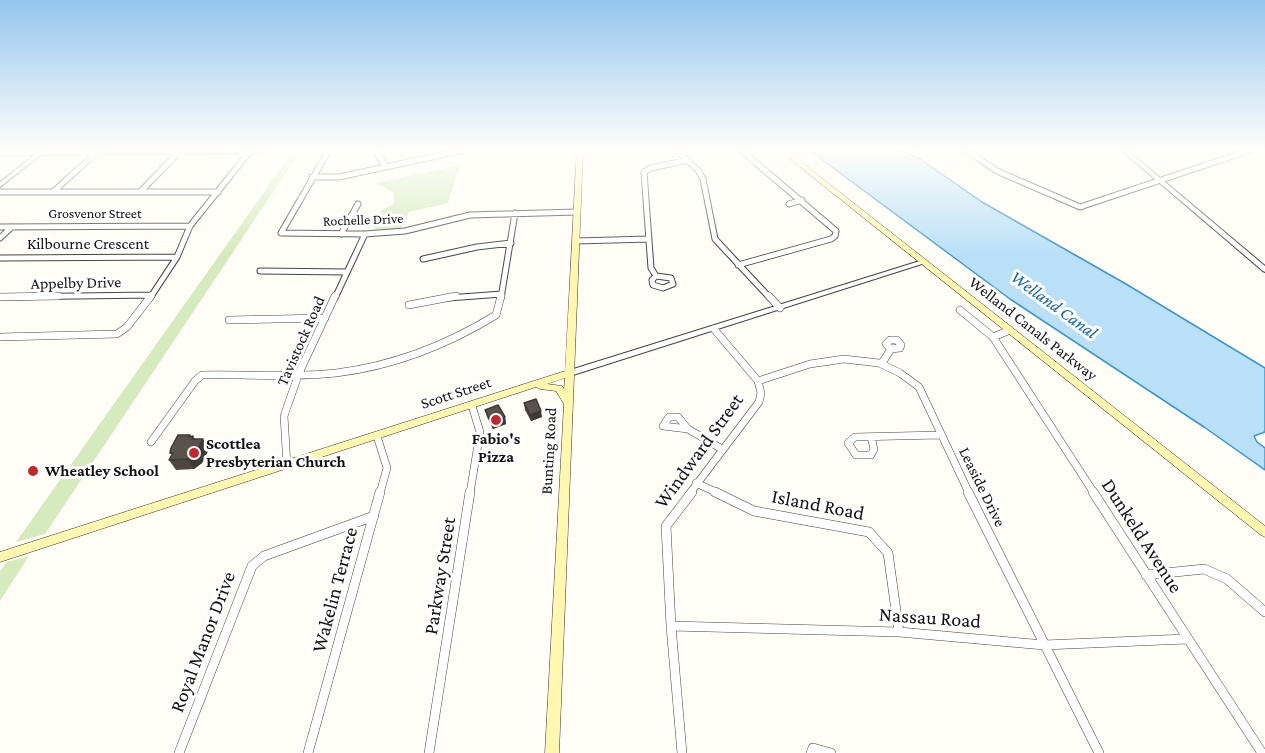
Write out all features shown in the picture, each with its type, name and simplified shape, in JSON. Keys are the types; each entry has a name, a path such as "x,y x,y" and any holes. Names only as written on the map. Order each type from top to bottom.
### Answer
{"main road":[{"name":"Bunting Road","path":"552,753 578,185"},
{"name":"Welland Canals Parkway","path":"826,185 1265,532"},
{"name":"Scott Street","path":"0,557 570,373"},
{"path":"517,391 545,386 559,388 568,404"}],"street":[{"path":"54,192 61,185"},
{"path":"140,192 147,185"},
{"path":"0,338 117,334 127,327 152,296 177,257 190,226 223,185"},
{"name":"Rochelle Drive","path":"307,185 280,232 364,234 405,231 470,215 577,212"},
{"path":"645,185 651,268 656,276"},
{"path":"704,185 715,239 780,308"},
{"path":"738,265 836,236 834,228 784,185"},
{"path":"1030,185 1080,207 1148,185"},
{"path":"1166,185 1265,270"},
{"path":"0,192 218,192"},
{"path":"789,204 802,200"},
{"path":"341,234 357,204"},
{"path":"151,442 195,381 202,375 334,373 417,354 470,331 496,315 502,294 515,213"},
{"name":"Grosvenor Street","path":"0,227 190,226"},
{"name":"Kilbourne Crescent","path":"0,238 12,227"},
{"name":"Tavistock Road","path":"287,465 284,416 299,373 364,234"},
{"path":"576,241 649,239"},
{"path":"423,259 477,247 511,243"},
{"name":"Kilbourne Crescent","path":"0,258 177,257"},
{"name":"Scott Street","path":"570,373 923,262"},
{"path":"260,272 347,272"},
{"path":"409,305 457,296 502,294"},
{"name":"Appelby Drive","path":"0,297 152,296"},
{"name":"Dunkeld Avenue","path":"960,310 993,337 1186,639 1262,753"},
{"path":"229,320 325,318"},
{"name":"Windward Street","path":"682,753 671,626 666,525 759,402 761,393 758,381 714,329"},
{"path":"993,337 1010,330"},
{"path":"882,363 891,349"},
{"name":"Leaside Drive","path":"758,381 830,359 845,358 882,363 919,386 940,435 1099,753"},
{"name":"Parkway Street","path":"429,753 480,432 472,406"},
{"path":"688,429 722,449"},
{"path":"871,437 940,435"},
{"name":"Wakelin Terrace","path":"308,753 387,468 377,436"},
{"name":"Island Road","path":"696,483 754,511 869,532 888,553 899,632"},
{"name":"Royal Manor Drive","path":"179,753 252,567 264,556 374,516"},
{"path":"1146,575 1204,570 1227,579 1265,612"},
{"name":"Nassau Road","path":"671,626 899,632 1044,645 1186,639"},
{"path":"811,753 813,748 831,753"}],"green space":[{"path":"269,185 278,185 45,534 16,542"},
{"path":"380,185 454,185 448,203 409,212 401,229 374,230 382,210 394,204 394,193"},
{"path":"29,556 0,601 0,571 7,562"}],"water":[{"name":"Welland Canal","path":"856,185 958,185 982,202 1126,284 1265,368 1265,432 1254,436 1257,442 1265,448 1265,470 1204,427 1010,299"}],"building":[{"path":"536,399 541,411 530,415 524,403"},
{"path":"498,405 505,417 491,422 485,410"},
{"path":"178,435 190,435 189,437 193,436 192,439 203,439 195,454 187,459 169,460 173,453 170,453 171,448"}],"place":[{"name":"Fabio's Pizza","path":"496,420"},
{"name":"Scottlea Presbyterian Church","path":"194,453"},
{"name":"Wheatley School","path":"33,471"}]}
